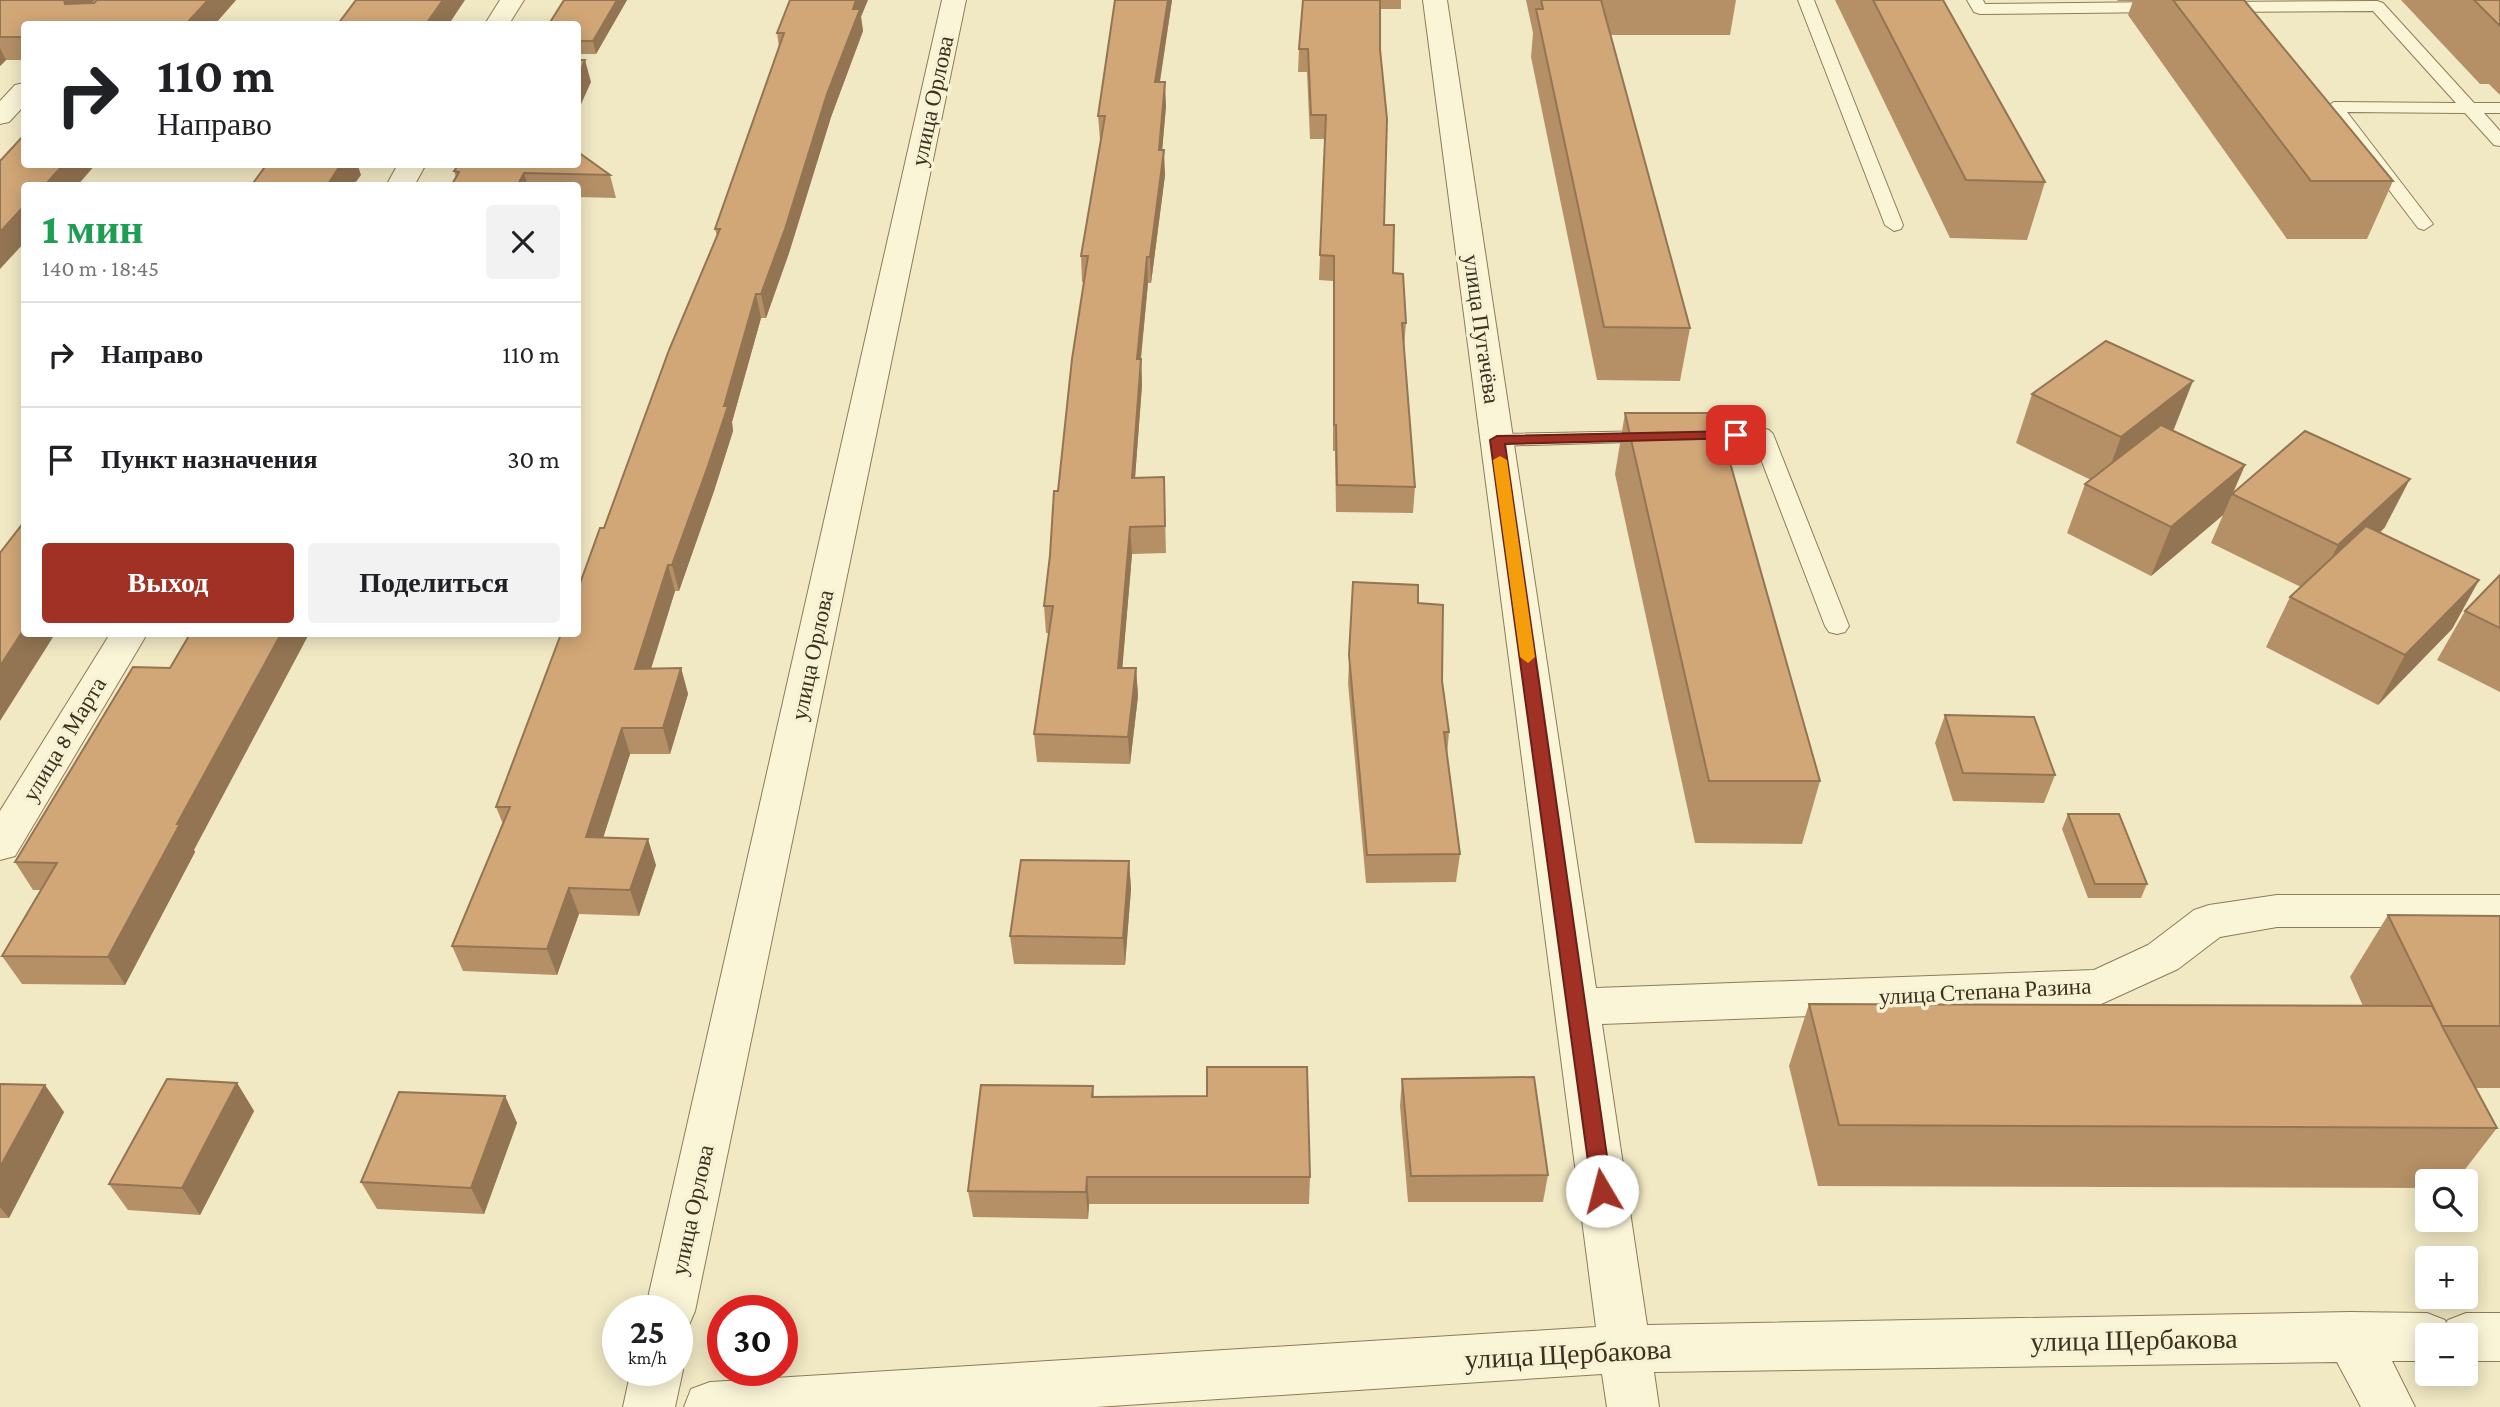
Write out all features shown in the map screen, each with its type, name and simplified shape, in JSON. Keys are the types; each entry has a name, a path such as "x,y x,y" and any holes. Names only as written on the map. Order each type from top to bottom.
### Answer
{"street":[{"path":"499,21 512,0"},
{"name":"улица Орлова","path":"673,1295 954,0"},
{"name":"улица Пугачёва","path":"1435,0 1633,1407"},
{"path":"0,115 21,94"},
{"name":"улица 8 Марта","path":"0,845 126,637"},
{"name":"улица Степана Разина","path":"1576,1007 2099,987 2163,957 2209,922 2277,911 2500,911"},
{"path":"2350,1336 2389,1407"},
{"name":"улица Щербакова","path":"710,1407 1624,1349 2415,1336"},
{"path":"2478,1337 2500,1337"},
{"path":"649,1407 654,1386"}],"lane":[{"path":"1806,0 1894,225"},
{"path":"1975,0 1980,9 2377,6 2500,141"},
{"path":"2424,224 2333,107 2500,108"},
{"path":"1497,440 1762,434 1837,626"}],"building":[{"path":"0,0 64,0 65,4 94,3 97,0 208,0 189,21 21,21 21,37 0,37"},
{"path":"356,0 443,0 428,21 340,21"},
{"path":"564,0 617,0 593,41 581,41 581,21 551,21"},
{"path":"790,0 856,0 853,9 860,9 827,94 785,229 761,294 756,294 724,406 728,406 672,565 668,565 635,669 681,668 663,728 622,728 586,837 648,839 630,890 569,888 547,949 452,946 510,807 496,807 560,637 581,637 581,581 600,528 604,528 669,350 720,229 715,229 784,33 777,33"},
{"path":"1115,0 1168,0 1155,82 1165,82 1159,150 1164,150 1150,257 1147,257 1137,359 1141,359 1132,478 1164,477 1165,526 1130,527 1118,668 1136,668 1128,737 1034,734 1053,606 1044,606 1054,491 1058,491 1072,359 1088,256 1081,256 1105,116 1098,116"},
{"path":"1303,0 1380,0 1380,49 1387,119 1384,225 1394,225 1393,273 1403,274 1406,323 1402,323 1415,487 1337,485 1334,425 1334,256 1320,255 1326,115 1311,115 1308,49 1299,49"},
{"path":"1541,0 1601,0 1690,328 1604,327 1536,9 1543,9"},
{"path":"1873,0 1943,0 2045,182 1966,180"},
{"path":"2173,0 2244,0 2393,181 2311,181"},
{"path":"2474,0 2500,0 2500,26"},
{"path":"21,138 21,168 60,168 48,182 21,182 21,209 0,232 0,161"},
{"path":"581,154 610,175 524,173 519,182 453,182 459,172 454,171 456,168 581,168"},
{"path":"264,168 338,168 330,182 254,182"},
{"path":"2106,341 2193,381 2121,437 2032,394"},
{"path":"1625,413 1716,413 1820,781 1709,781"},
{"path":"2161,425 2245,465 2171,527 2085,484"},
{"path":"2305,431 2410,479 2338,545 2232,494"},
{"path":"21,526 21,634 0,666 0,553"},
{"path":"2366,526 2479,580 2405,655 2290,597"},
{"path":"2500,575 2500,628 2465,611"},
{"path":"1353,582 1418,585 1418,603 1443,605 1442,681 1449,732 1444,732 1460,854 1367,855 1349,655"},
{"path":"188,637 279,637 108,957 2,956 57,863 15,862 133,667 170,668"},
{"path":"1945,715 2034,717 2055,775 1963,773"},
{"path":"2068,814 2119,814 2147,884 2095,884"},
{"path":"1021,860 1129,861 1123,938 1010,936"},
{"path":"2388,915 2500,916 2500,1026 2442,1026 2497,1128 1839,1125 1809,1004 2432,1006 2442,1025"},
{"path":"1207,1067 1307,1067 1310,1177 1087,1177 1086,1192 968,1191 981,1085 1093,1086 1092,1097 1207,1096"},
{"path":"1534,1077 1548,1175 1411,1176 1402,1079"},
{"path":"167,1079 237,1083 182,1188 109,1184"},
{"path":"0,1084 45,1085 0,1167"},
{"path":"399,1092 505,1096 471,1188 361,1182"}],"slow traffic":[{"path":"1500,460 1528,657"}],"route":[{"path":"1602,1191 1497,440 1736,435"}]}
